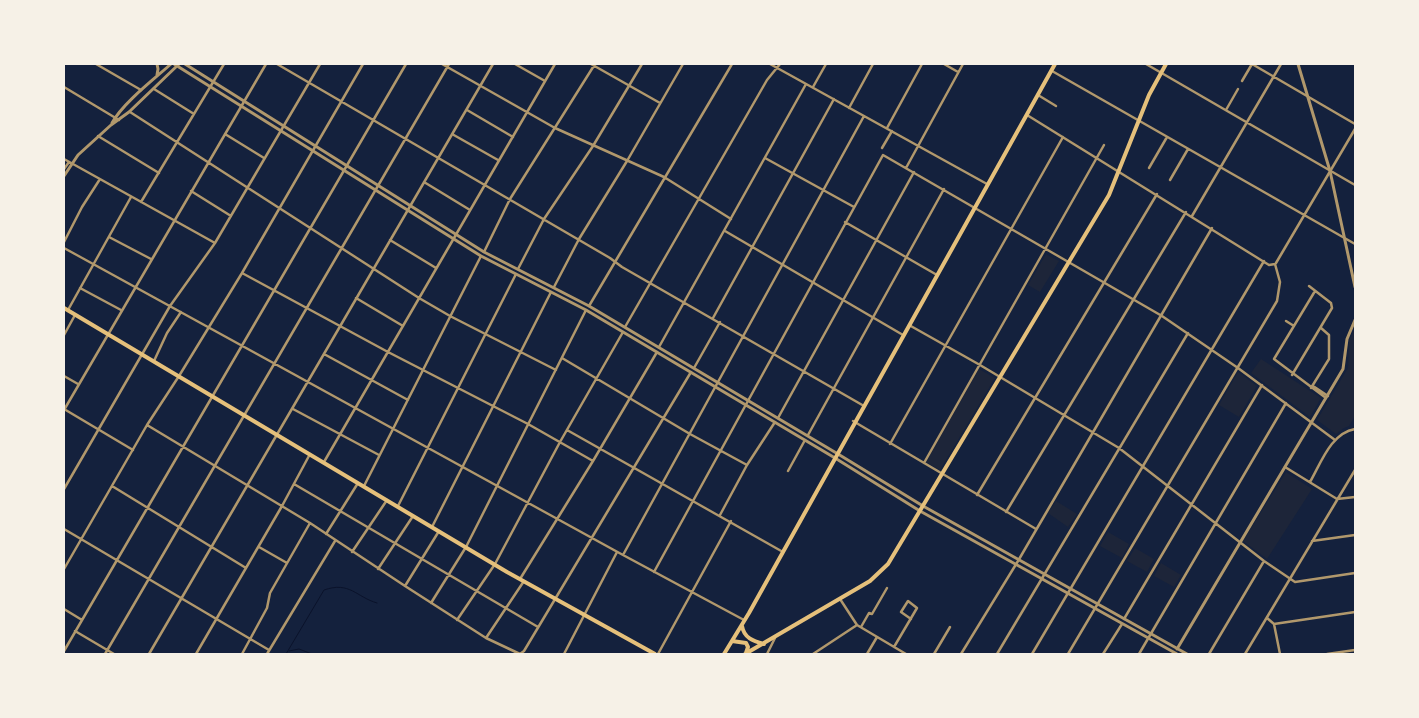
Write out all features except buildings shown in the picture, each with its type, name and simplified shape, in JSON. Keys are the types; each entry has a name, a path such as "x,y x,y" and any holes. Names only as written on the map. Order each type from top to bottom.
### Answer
{"main road":[{"path":"724,654 742,626 936,275 1056,64"},
{"path":"746,654 870,581 881,572 920,511 1109,195 1139,120 1166,64"},
{"path":"66,309 522,580 584,616 656,654"},
{"path":"742,626 743,633 746,636 764,644"},
{"path":"732,642 746,642 748,647 746,654"}],"street":[{"path":"96,64 142,90"},
{"path":"157,64 157,76"},
{"path":"111,125 115,117 142,90 157,76 176,64"},
{"path":"176,64 243,103 345,170 377,187"},
{"path":"64,176 78,155 111,125 129,112 176,64"},
{"path":"185,64 212,84"},
{"path":"141,202 224,64"},
{"path":"133,450 64,409 266,64"},
{"path":"278,64 864,406"},
{"path":"64,489 170,306 215,243 320,64"},
{"path":"64,569 147,425 242,273 363,64"},
{"path":"64,651 406,64"},
{"path":"442,64 448,65 480,86 555,128 664,177 731,219"},
{"path":"149,654 493,64"},
{"path":"515,64 545,81"},
{"path":"324,462 555,64"},
{"path":"484,252 510,199 594,64 660,103"},
{"path":"518,269 544,219 630,86 642,64"},
{"path":"432,527 579,239 683,64"},
{"path":"431,603 466,547 587,308 732,64"},
{"path":"770,64 987,184"},
{"path":"625,327 767,80 780,64"},
{"path":"813,88 826,64"},
{"path":"849,108 873,64"},
{"path":"886,128 922,64"},
{"path":"944,64 958,72"},
{"path":"906,168 963,64"},
{"path":"1146,64 1355,185"},
{"path":"1242,81 1252,64 1355,124"},
{"path":"1192,216 1281,64"},
{"path":"1298,64 1330,170 1355,287"},
{"path":"105,654 448,65"},
{"path":"1052,71 1355,244"},
{"path":"659,347 806,84"},
{"path":"64,87 119,120"},
{"path":"153,88 194,114"},
{"path":"1226,110 1238,89"},
{"path":"1038,95 1056,106"},
{"path":"714,318 834,99"},
{"path":"466,109 513,137"},
{"path":"129,112 419,298 450,316 556,370"},
{"path":"1027,114 1264,262 1269,265 1275,264"},
{"path":"622,555 864,116"},
{"path":"282,128 316,146 481,256 625,327 923,506 1071,590 1122,624 1175,654 1343,369 1347,339 1355,320"},
{"path":"1068,654 1279,296 1280,282 1275,264 1355,129"},
{"path":"882,148 892,131"},
{"path":"225,134 264,159"},
{"path":"452,134 499,161"},
{"path":"98,136 159,173"},
{"path":"890,444 1063,137"},
{"path":"1149,168 1167,137"},
{"path":"924,463 1104,145"},
{"path":"1170,180 1188,149"},
{"path":"654,572 882,155 1134,298 1188,332 1335,440"},
{"path":"765,158 854,207"},
{"path":"64,159 215,243"},
{"path":"64,168 71,163"},
{"path":"778,418 914,172"},
{"path":"64,242 82,207 100,179"},
{"path":"424,182 470,210"},
{"path":"191,190 231,216"},
{"path":"807,436 944,190"},
{"path":"977,495 1157,194"},
{"path":"66,309 94,264 131,197"},
{"path":"409,208 484,252 554,288 623,332 835,458 920,511 1068,594 1124,619 1187,654"},
{"path":"1006,512 1186,212"},
{"path":"845,222 936,275"},
{"path":"962,654 1212,228"},
{"path":"724,231 903,335"},
{"path":"109,237 151,259"},
{"path":"390,240 436,268"},
{"path":"64,248 622,555 744,620"},
{"path":"364,486 481,256"},
{"path":"1032,654 1264,262"},
{"path":"242,273 422,370 528,424 593,461"},
{"path":"398,506 516,274"},
{"path":"1292,375 1321,328 1332,306 1331,303 1309,286"},
{"path":"80,288 121,310"},
{"path":"1315,291 1274,360 1292,375 1327,397"},
{"path":"356,298 403,326"},
{"path":"154,361 167,333 181,312"},
{"path":"64,335 75,315"},
{"path":"1286,321 1294,326"},
{"path":"694,368 720,322"},
{"path":"909,325 1035,397 1119,448 1264,561 1294,582 1355,574"},
{"path":"1312,387 1329,359 1329,335 1321,328"},
{"path":"457,620 495,564 566,430 623,332"},
{"path":"997,654 1188,332"},
{"path":"486,638 506,609 656,352"},
{"path":"324,354 408,400"},
{"path":"562,358 690,434 747,465"},
{"path":"147,425 310,523 486,638 520,654 524,651 691,372"},
{"path":"64,376 78,384"},
{"path":"1104,654 1262,385"},
{"path":"1139,654 1286,403"},
{"path":"292,409 379,455"},
{"path":"720,515 747,465 775,422"},
{"path":"854,422 1036,529"},
{"path":"566,430 694,500 783,552"},
{"path":"1310,482 1335,440 1344,433 1355,430"},
{"path":"788,471 805,440"},
{"path":"196,654 310,454"},
{"path":"1285,467 1337,499 1355,497"},
{"path":"1245,654 1355,470"},
{"path":"326,534 358,483"},
{"path":"294,484 538,627"},
{"path":"112,486 246,568"},
{"path":"352,552 387,500"},
{"path":"378,569 413,515"},
{"path":"656,654 731,521"},
{"path":"242,654 267,608 270,593 310,523"},
{"path":"64,529 269,650"},
{"path":"404,586 439,531"},
{"path":"1312,541 1355,535"},
{"path":"267,654 335,540"},
{"path":"259,546 287,564"},
{"path":"564,654 617,552"},
{"path":"1208,654 1264,561"},
{"path":"861,627 869,613 872,614 887,588"},
{"path":"840,599 856,625 906,654"},
{"path":"894,647 911,619 917,606 908,601 901,612 911,619"},
{"path":"64,609 82,620"},
{"path":"1274,624 1355,612"},
{"path":"1267,618 1274,624 1280,654"},
{"path":"814,654 856,625"},
{"path":"934,654 950,627"},
{"path":"75,631 114,654"},
{"path":"767,654 776,636"},
{"path":"867,654 877,637"},
{"path":"1328,654 1355,650"}],"shaded area":[{"path":"1046,254 1059,261 1040,292 1028,285"},
{"path":"1355,329 1355,416 1349,426 1336,434 1317,420 1348,368 1349,340"},
{"path":"1261,359 1321,398 1310,417 1251,373"},
{"path":"979,369 995,378 940,470 926,462"},
{"path":"1238,372 1257,386 1239,417 1219,405"},
{"path":"1286,472 1312,489 1267,559 1243,541"},
{"path":"1056,501 1077,514 1068,527 1048,513"},
{"path":"1108,532 1129,544 1122,558 1100,546"},
{"path":"1135,548 1154,559 1147,572 1127,561"},
{"path":"1161,563 1181,575 1174,587 1154,576"}],"waterway":[{"path":"286,654 324,590 340,587 377,603"},
{"path":"289,651 299,649 312,654"}]}
